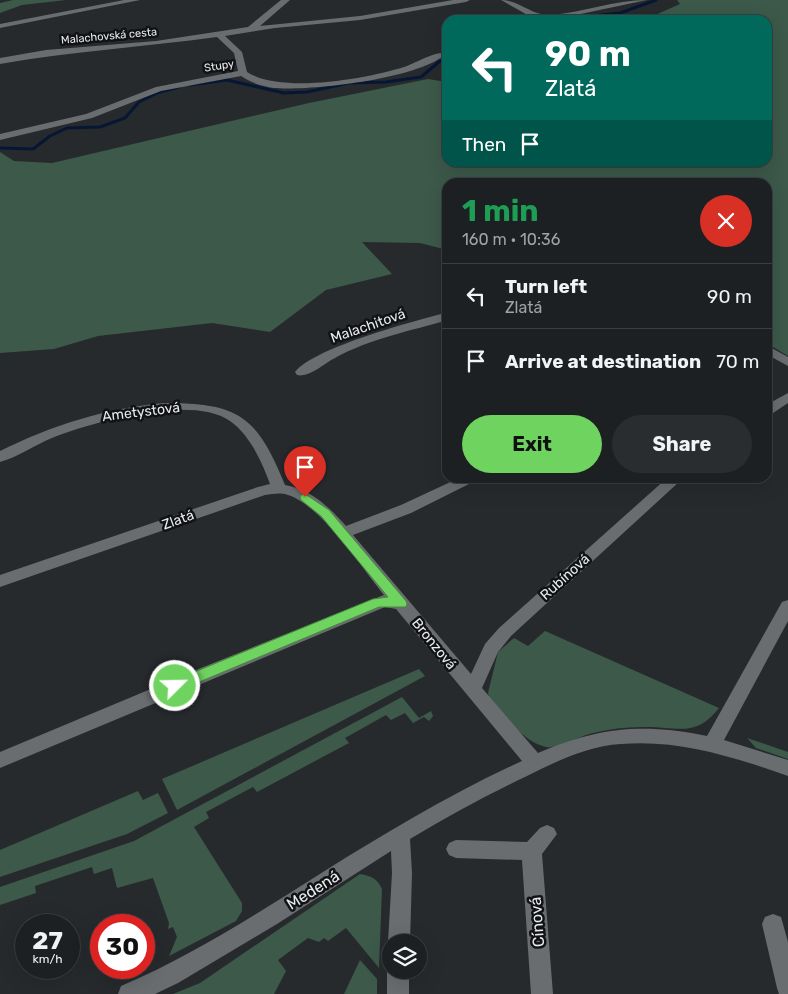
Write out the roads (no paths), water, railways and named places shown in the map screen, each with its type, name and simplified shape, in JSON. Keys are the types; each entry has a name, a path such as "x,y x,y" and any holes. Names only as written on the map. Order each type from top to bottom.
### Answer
{"street":[{"path":"0,26 136,0"},
{"path":"269,23 276,7 286,0"},
{"name":"Malachovská cesta","path":"0,61 55,52 156,43 220,34 269,23 398,13 466,0"},
{"path":"505,0 534,15"},
{"path":"566,15 643,0"},
{"path":"220,34 238,52 243,73"},
{"name":"Stupy","path":"0,137 89,116 159,88 243,73 249,79 267,85 301,86 399,71 442,54"},
{"name":"Malachitová","path":"302,372 330,355 352,345 442,318"},
{"path":"772,352 788,362"},
{"path":"772,407 788,397"},
{"name":"Ametystová","path":"0,457 42,436 83,421 137,410 196,407 226,413 244,425 273,473 279,487"},
{"path":"343,533 406,509 460,483"},
{"name":"Rubínová","path":"472,690 491,648 504,632 669,483"},
{"path":"279,487 295,492 316,505 343,533 401,604"},
{"name":"Zlatá","path":"0,580 263,490 279,487"},
{"path":"0,760 377,602 392,601 401,604"},
{"name":"Bronzová","path":"401,604 535,763"},
{"path":"713,743 788,606"},
{"name":"Medená","path":"128,994 166,976 235,938 400,835 491,783 572,747 620,736 666,737 713,743 788,768"},
{"path":"456,849 532,851 547,834"},
{"path":"399,934 402,874 400,835"},
{"name":"Cínová","path":"532,851 542,994"},
{"path":"773,924 788,984"},
{"path":"398,979 398,994"}],"waterway":[{"path":"601,15 620,13 656,0"},
{"path":"190,85 227,80 284,93 307,92 349,83 386,82 421,77 442,61"},
{"path":"0,148 33,149 50,136 67,128 100,127 125,118 139,102 157,93 179,87"}]}
